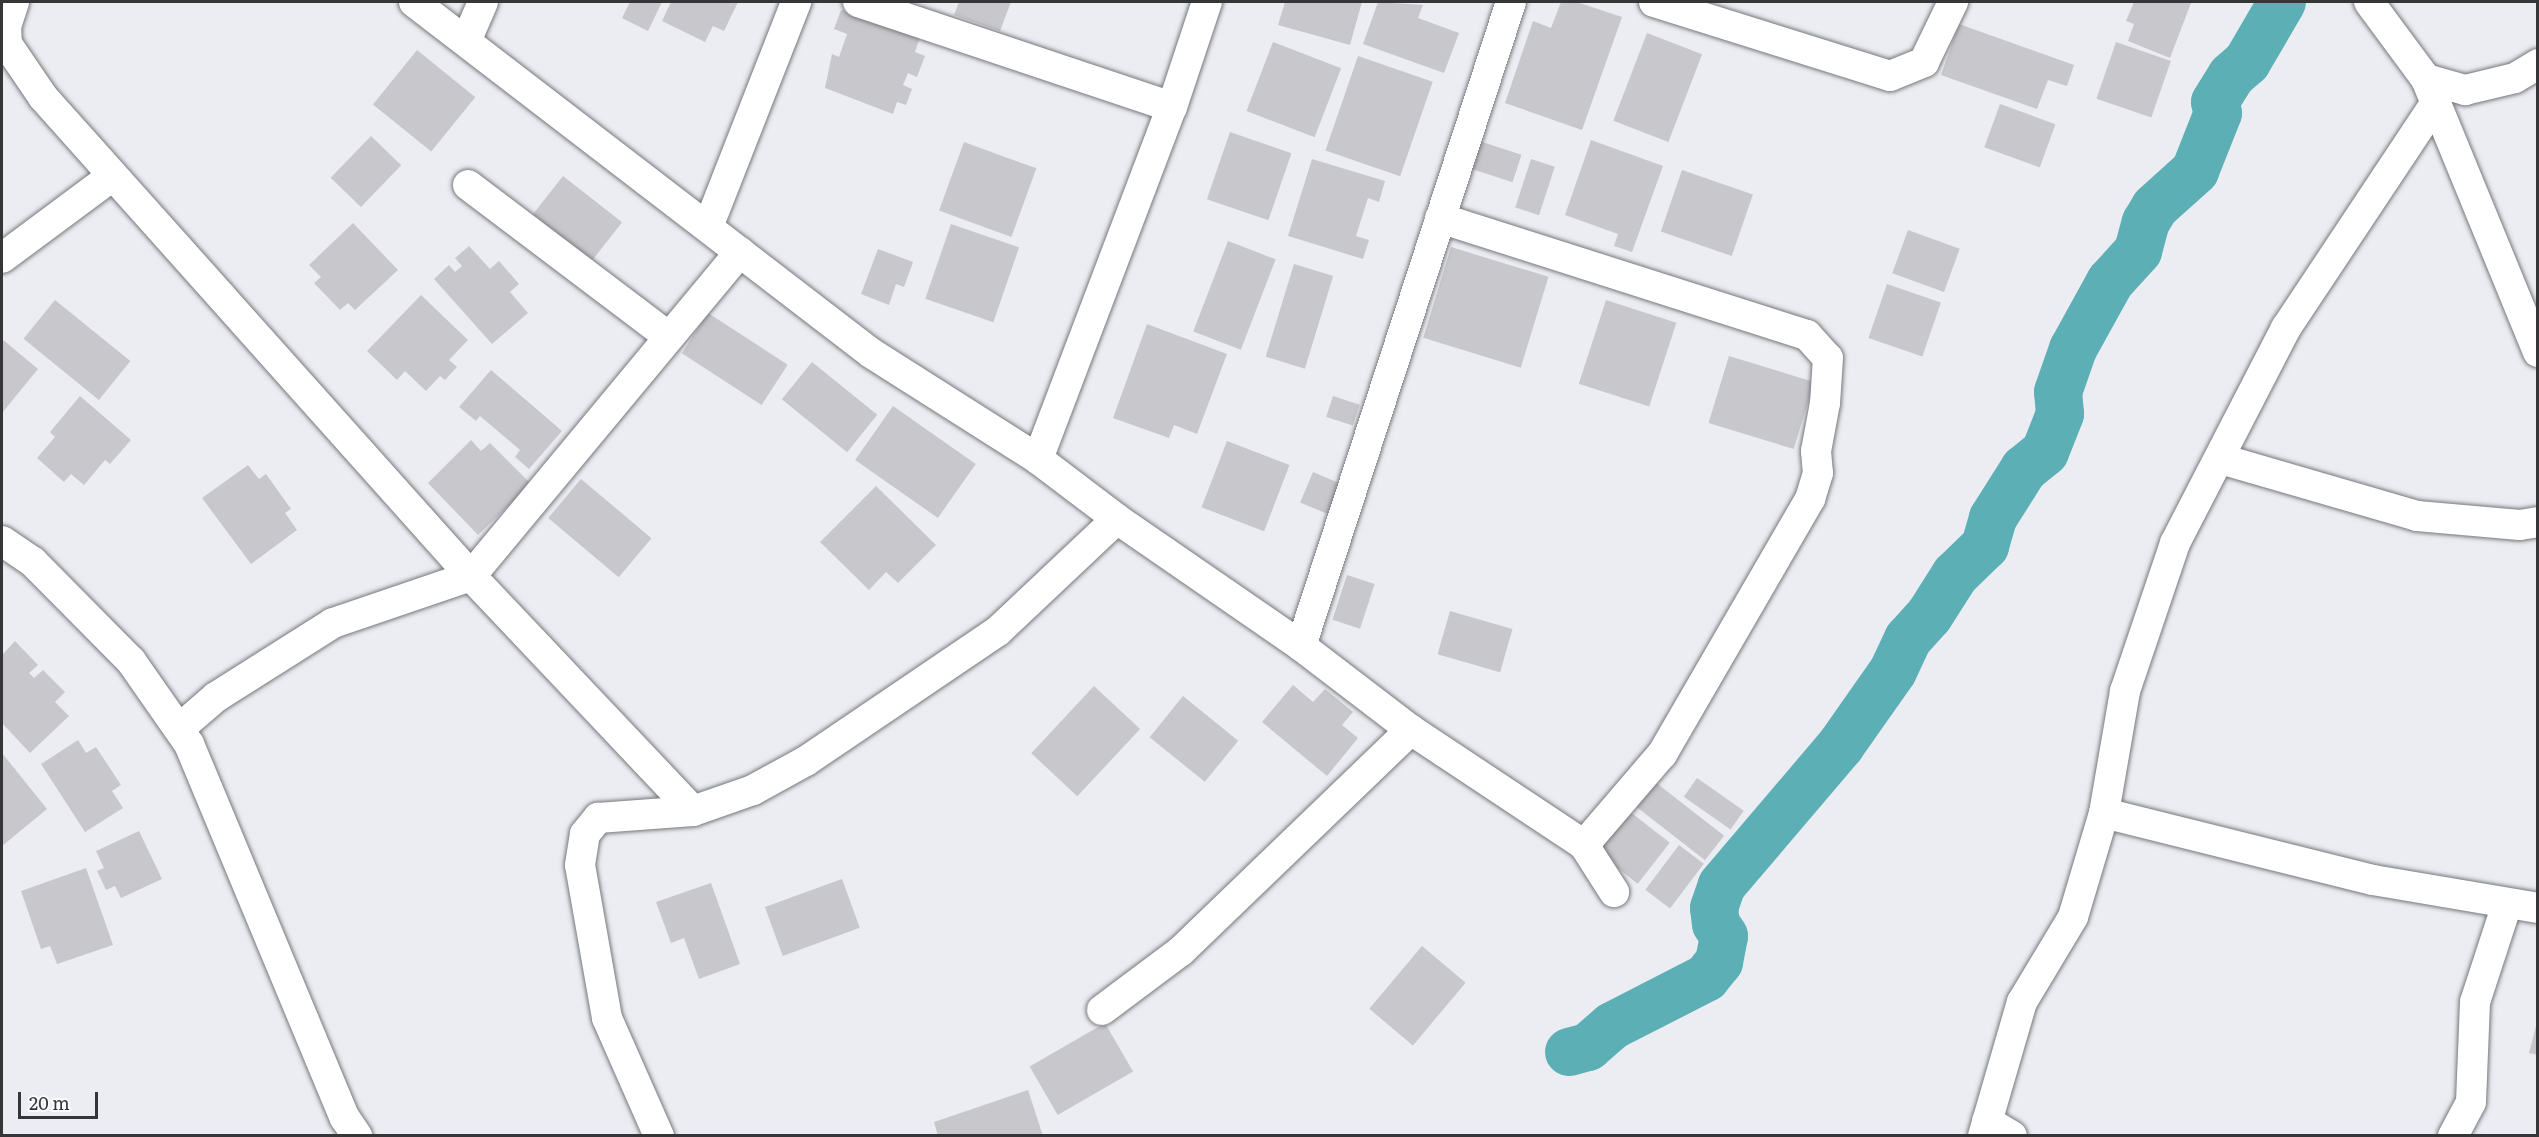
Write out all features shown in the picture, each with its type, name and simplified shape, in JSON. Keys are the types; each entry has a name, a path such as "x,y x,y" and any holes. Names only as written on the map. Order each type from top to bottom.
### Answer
{"street":[{"path":"14,2 6,26 7,44 43,96 111,177 471,576 693,811"},
{"path":"414,2 467,39 871,354 1038,459 1117,519 1301,646 1411,730 1584,845 1614,892"},
{"path":"467,39 483,2"},
{"path":"708,227 796,2"},
{"path":"858,2 1172,107"},
{"path":"1038,459 1172,107 1207,2"},
{"path":"1301,646 1511,2"},
{"path":"1654,2 1890,76 1924,62 1953,2"},
{"path":"2369,2 2430,91 2538,352"},
{"path":"2430,91 2465,90 2515,78 2538,64"},
{"path":"1994,1131 2022,1002 2073,917 2104,813 2124,691 2175,543 2221,459 2286,328 2430,91"},
{"path":"2,258 111,177"},
{"path":"468,185 668,336"},
{"path":"1440,218 1807,335 1827,358 1825,402 1816,451 1818,473 1810,499 1662,754 1584,845"},
{"path":"179,729 224,691 333,622 471,576 740,252"},
{"path":"2221,459 2417,516 2520,525 2538,522"},
{"path":"659,1136 607,1018 580,865 585,834 598,818 693,811 753,790 806,761 998,632 1117,519"},
{"path":"2,541 33,562 131,661 189,744 345,1118 357,1136"},
{"path":"1102,1010 1180,951 1411,730"},
{"path":"2104,813 2373,880 2538,908"},
{"path":"2453,1136 2471,1102 2475,1002 2507,904"}],"building":[{"path":"630,2 662,2 648,31 622,18"},
{"path":"671,2 738,2 724,31 713,26 705,42 662,21"},
{"path":"959,2 1011,2 1000,31 954,15"},
{"path":"1285,2 1362,2 1350,45 1278,25"},
{"path":"1378,2 1423,5 1418,18 1459,33 1444,73 1363,44"},
{"path":"1561,2 1577,2 1622,17 1582,130 1505,103 1533,21 1551,28"},
{"path":"2134,2 2191,3 2170,58 2128,41 2134,24 2126,21"},
{"path":"841,10 922,31 915,52 925,56 917,77 908,73 903,85 912,89 906,105 897,102 893,114 825,88 832,54 839,57 847,34 834,29"},
{"path":"1959,24 2074,65 2067,86 2048,80 2037,109 1941,75"},
{"path":"1647,33 1702,54 1668,142 1613,121"},
{"path":"1273,42 1341,68 1315,137 1246,111"},
{"path":"2116,42 2171,61 2151,118 2096,99"},
{"path":"417,50 475,97 431,152 373,104"},
{"path":"1358,56 1433,82 1400,176 1325,151"},
{"path":"2000,104 2055,124 2040,167 1984,147"},
{"path":"1230,132 1291,153 1268,220 1207,199"},
{"path":"371,136 401,165 361,207 331,178"},
{"path":"1473,139 1522,155 1513,182 1464,167"},
{"path":"1591,140 1663,166 1632,252 1614,246 1618,234 1565,215"},
{"path":"964,142 1036,168 1011,237 939,211"},
{"path":"1312,159 1385,181 1379,202 1368,198 1356,236 1369,240 1363,259 1288,236"},
{"path":"1531,159 1555,167 1539,215 1515,208"},
{"path":"1682,170 1753,194 1732,256 1661,231"},
{"path":"563,176 622,222 592,261 533,215"},
{"path":"353,223 398,270 355,310 348,303 340,310 314,283 321,277 309,265"},
{"path":"951,224 1019,247 993,322 925,299"},
{"path":"1908,230 1960,249 1944,292 1892,273"},
{"path":"1228,241 1276,259 1241,350 1193,332"},
{"path":"469,246 490,269 499,261 519,284 510,292 528,313 492,344 434,279 449,265 455,272 462,266 455,258"},
{"path":"1451,247 1549,277 1521,368 1423,338"},
{"path":"878,249 913,262 904,287 896,284 889,305 861,294"},
{"path":"1294,264 1333,276 1305,369 1266,357"},
{"path":"1887,284 1941,303 1922,356 1868,338"},
{"path":"421,295 468,340 449,360 457,367 445,380 440,376 426,391 405,371 397,380 367,351"},
{"path":"55,300 130,361 99,400 24,339"},
{"path":"1606,300 1676,323 1649,407 1579,384"},
{"path":"708,313 788,365 762,405 682,353"},
{"path":"1147,324 1227,354 1197,434 1174,425 1169,438 1113,418"},
{"path":"2,339 38,369 2,413"},
{"path":"1729,356 1814,382 1794,449 1709,423"},
{"path":"812,362 877,415 847,452 782,399"},
{"path":"491,370 562,431 529,469 515,457 520,450 480,416 476,421 459,407"},
{"path":"80,396 131,440 110,464 105,460 84,485 71,474 64,482 37,458 55,437 50,432"},
{"path":"1333,396 1360,405 1353,426 1326,417"},
{"path":"893,406 976,464 938,518 855,460"},
{"path":"471,440 481,451 490,443 531,484 478,535 428,483"},
{"path":"1227,441 1290,465 1264,531 1202,507"},
{"path":"248,465 259,479 266,474 291,509 285,513 297,530 251,564 202,498"},
{"path":"1313,472 1341,484 1328,514 1300,502"},
{"path":"581,479 651,538 619,577 548,518"},
{"path":"876,486 936,545 898,583 886,572 869,590 820,542"},
{"path":"1347,575 1375,584 1360,629 1332,620"},
{"path":"1450,611 1512,629 1500,672 1438,654"},
{"path":"15,641 38,665 29,673 34,678 43,670 65,692 55,702 69,716 30,753 2,723 2,655"},
{"path":"1293,685 1313,702 1325,689 1353,712 1342,725 1358,738 1327,776 1262,722"},
{"path":"1094,686 1140,729 1077,796 1031,753"},
{"path":"1183,696 1238,741 1205,782 1150,737"},
{"path":"78,740 86,753 96,747 121,785 112,791 123,808 85,832 41,764"},
{"path":"2,753 47,809 2,846"},
{"path":"1650,778 1724,836 1705,860 1631,802"},
{"path":"1697,778 1744,811 1730,830 1684,797"},
{"path":"1624,807 1670,843 1638,884 1592,848"},
{"path":"139,831 162,879 121,898 115,886 106,890 97,871 104,868 96,851"},
{"path":"1679,845 1704,864 1670,908 1645,890"},
{"path":"86,868 113,945 57,964 50,946 41,949 21,891"},
{"path":"842,879 860,928 783,956 765,907"},
{"path":"711,883 740,964 699,979 684,938 671,943 656,902"},
{"path":"1422,946 1466,983 1413,1045 1369,1009"},
{"path":"2538,1018 2538,1055 2529,1053"},
{"path":"1105,1023 1133,1071 1058,1115 1030,1066"},
{"path":"1028,1090 1043,1136 938,1136 934,1122"}],"waterway":[{"path":"1569,1052 1588,1047 1612,1026 1706,978 1719,962 1724,936 1716,924 1714,908 1722,885 1841,745 1893,671 1908,639 1929,616 1955,575 1985,546 1993,518 2024,469 2045,452 2060,414 2058,392 2073,349 2110,282 2138,251 2146,222 2155,207 2195,171 2218,113 2215,102 2231,76 2247,62 2282,2"}]}
